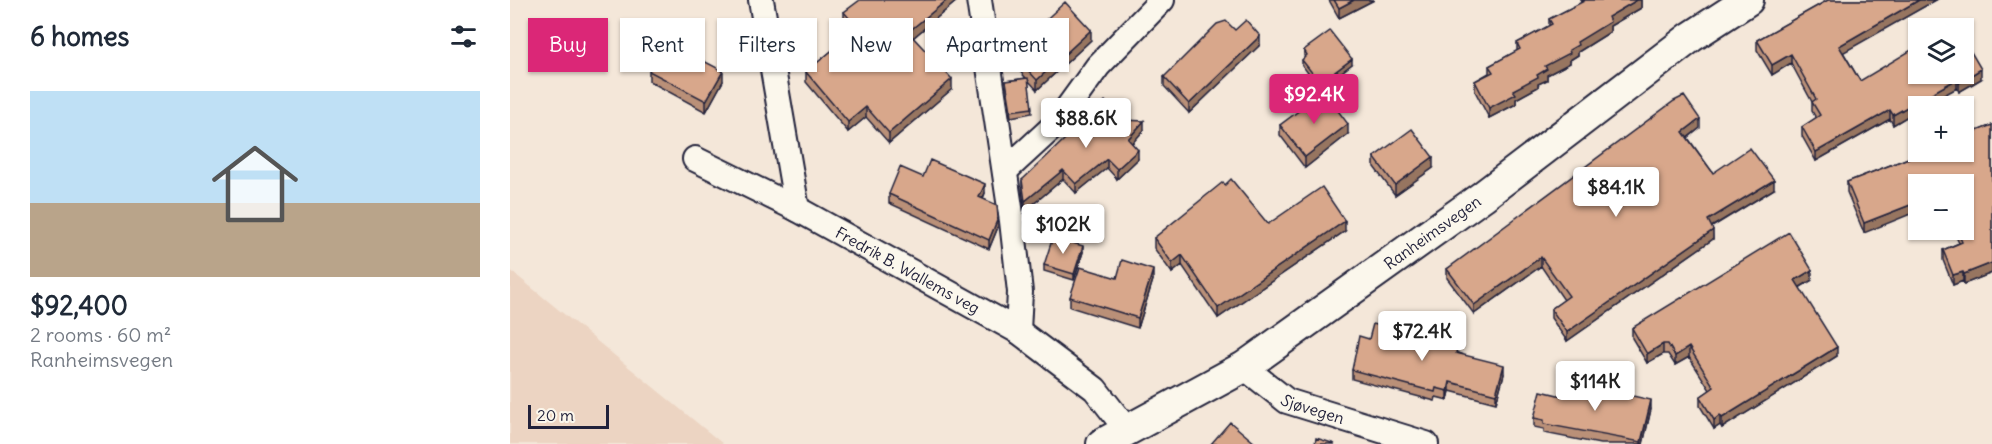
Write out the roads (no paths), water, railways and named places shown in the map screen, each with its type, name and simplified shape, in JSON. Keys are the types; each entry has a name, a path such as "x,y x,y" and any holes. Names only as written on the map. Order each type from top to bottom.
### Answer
{"street":[{"path":"762,0 797,209"},
{"path":"979,0 1006,170 1020,292 1018,331"},
{"path":"1006,170 1056,124 1098,66 1161,0"},
{"name":"Ranheimsvegen","path":"1114,437 1245,367 1484,196 1691,37 1748,0"},
{"name":"Fredrik B. Wallems veg","path":"695,159 797,209 1018,331 1095,389 1114,437"},
{"name":"Sjøvegen","path":"1245,367 1287,401 1426,444"}]}
